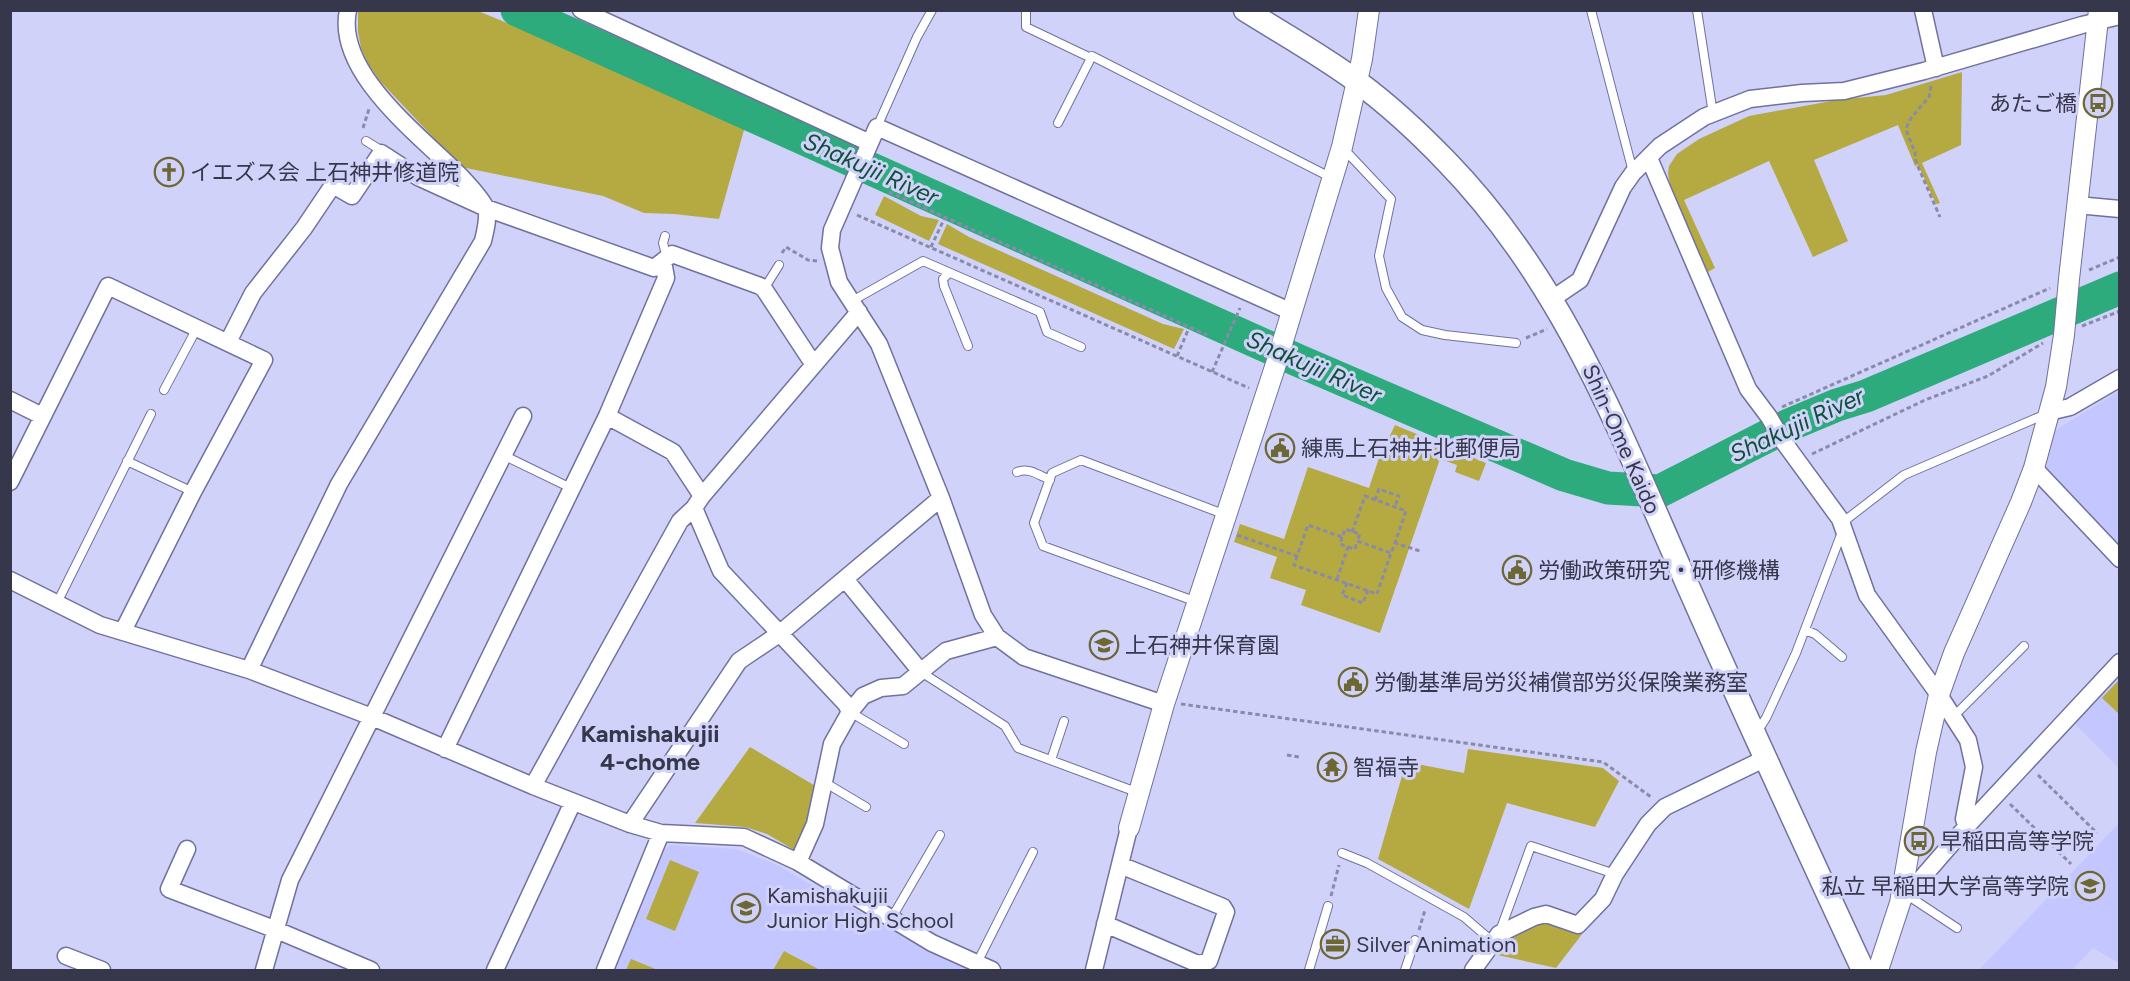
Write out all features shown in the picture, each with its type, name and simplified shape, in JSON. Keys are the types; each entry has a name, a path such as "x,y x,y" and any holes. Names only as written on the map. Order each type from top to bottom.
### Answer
{"main road":[{"name":"Shin-Ome Kaido","path":"1245,10 1357,82 1414,129 1448,162 1495,217 1552,299 1584,356 1612,415 1863,970"}],"street":[{"path":"249,670 339,484 483,241 486,229 486,208 464,179 375,91 361,72 350,50 346,18 348,10"},
{"path":"580,10 872,140 1292,312"},
{"path":"1094,970 1129,828 1164,703 1266,396 1342,147 1357,82 1369,10"},
{"path":"1923,10 1930,69"},
{"path":"1552,299 1580,280 1623,187 1633,172 1660,146 1704,117 1750,99 1844,91 1930,69 2098,16 2120,16"},
{"path":"1878,970 1904,899 1926,752 1939,695 1954,653 2021,502 2034,468 2049,412 2064,332 2098,16"},
{"path":"872,140 832,230 830,248 839,282 879,344 941,498 983,615 998,637 1024,657 1164,703"},
{"path":"228,342 254,293 304,228 333,185 352,195 381,153 418,177 486,208 654,268 672,254 760,286 814,364"},
{"path":"1649,158 1749,389 1783,441 1840,519 1867,595 1939,695 1968,740 1974,767 1964,819 1967,826"},
{"path":"2077,205 2120,208"},
{"path":"445,749 607,416 666,278 665,260"},
{"path":"10,482 108,286 264,360 193,492 123,631"},
{"path":"533,786 680,521 814,364 856,307"},
{"path":"2049,412 2070,407 2120,378"},
{"path":"10,400 42,416"},
{"path":"264,970 290,880 523,416"},
{"path":"607,416 673,452 698,502 721,571 846,704 850,712"},
{"path":"2034,468 2120,559"},
{"path":"630,824 740,661 779,634 941,498"},
{"path":"845,579 921,672"},
{"path":"10,580 100,625 249,670 372,717 533,786 630,824 661,833 744,837 798,862 932,943 985,967"},
{"path":"798,862 815,824 832,744 850,712 863,696 881,688 903,686 945,651 998,637"},
{"path":"1904,899 1967,826 2120,662"},
{"path":"1473,970 1496,938 1534,917 1546,915 1578,925 1603,899 1615,874 1648,824 1665,807 1766,758"},
{"path":"495,970 573,802"},
{"path":"604,970 661,833"},
{"path":"187,849 169,889 274,929 371,970"},
{"path":"1105,924 1198,964 1209,960 1226,912 1223,907 1120,866"},
{"path":"66,956 102,970"}],"lane":[{"path":"872,140 917,37 932,10"},
{"path":"1026,10 1026,27 1091,58 1092,56 1332,178"},
{"path":"1591,10 1633,172"},
{"path":"1697,10 1713,114"},
{"path":"1058,123 1091,58"},
{"path":"364,138 381,153"},
{"path":"1342,147 1391,199 1379,256 1386,288 1402,316 1422,330 1445,335 1516,343"},
{"path":"665,236 663,243 665,260"},
{"path":"856,307 923,261 1040,312 1047,332 1081,347"},
{"path":"764,289 779,265"},
{"path":"949,273 944,279 944,286 968,346"},
{"path":"164,390 197,328"},
{"path":"1755,735 1766,718 1805,630 1847,519 1904,475 2049,412"},
{"path":"57,603 151,414"},
{"path":"503,456 573,489"},
{"path":"1197,602 1043,546 1034,523 1052,473 1081,460 1224,522"},
{"path":"128,461 193,492"},
{"path":"1017,472 1023,469 1050,480"},
{"path":"1805,630 1815,634 1842,657"},
{"path":"1953,717 2024,646"},
{"path":"921,672 1005,726 1018,748 1139,793"},
{"path":"850,712 904,744"},
{"path":"1051,760 1064,721"},
{"path":"824,782 866,807"},
{"path":"891,919 940,835"},
{"path":"1342,854 1367,863 1430,897 1496,938 1531,846 1615,874"},
{"path":"985,967 1033,852"},
{"path":"1904,899 1958,928"},
{"path":"1309,970 1328,906"},
{"path":"1405,970 1415,940"}],"path":[{"path":"1930,69 1932,86 1929,97 1911,118 1907,126 1907,133 1915,152 1916,162 1940,217"},
{"path":"364,138 375,91"},
{"path":"889,192 1207,335"},
{"path":"842,208 1266,396"},
{"path":"932,247 945,217"},
{"path":"786,247 808,260 834,262"},
{"path":"1768,416 2120,257"},
{"path":"1797,461 1885,418 1988,376 2064,332 2120,310"},
{"path":"1212,372 1238,313"},
{"path":"1177,356 1190,327"},
{"path":"1516,343 1548,328"},
{"path":"1376,500 1379,489 1399,496 1395,507"},
{"path":"1342,537 1308,525 1294,564 1377,594 1406,511 1365,496 1352,532"},
{"path":"1224,522 1297,556"},
{"path":"1345,529 1360,534 1355,549 1340,544 1342,537 1345,529"},
{"path":"1357,541 1392,553"},
{"path":"1395,543 1420,551"},
{"path":"1337,579 1348,547"},
{"path":"1347,583 1342,595 1363,603 1368,590"},
{"path":"1164,703 1603,762 1665,807"},
{"path":"1287,755 1299,757"},
{"path":"2026,763 2097,832"},
{"path":"1998,793 2071,864"},
{"path":"1328,906 1342,854"},
{"path":"1415,940 1430,897"}],"shaded area":[{"path":"358,11 478,11 746,123 719,219 644,213 603,196 461,167 380,81 368,64 361,48"},
{"path":"1962,72 1961,145 1922,163 1940,203 1936,204 1918,165 1915,166 1898,125 1814,160 1848,241 1813,257 1769,161 1684,200 1715,268 1708,272 1672,194 1668,174 1669,166 1677,154 1699,139 1749,116 1837,100 1886,95"},
{"path":"884,196 921,216 939,220 929,241 875,215"},
{"path":"947,224 969,237 1163,324 1184,329 1174,349 938,244"},
{"path":"2119,391 2119,551 2046,468 2054,431"},
{"path":"1395,425 1486,463 1479,481 1455,472 1457,465 1440,459 1380,633 1301,605 1306,590 1270,578 1277,557 1234,542 1240,524 1284,539 1308,467 1369,488 1379,458"},
{"path":"2119,674 2119,768 2074,723"},
{"path":"2119,680 2119,714 2102,698"},
{"path":"750,747 817,787 804,835 796,851 767,834 745,827 695,823"},
{"path":"1468,749 1603,768 1619,781 1595,827 1507,803 1469,909 1378,859 1406,762 1464,773"},
{"name":"私立 早稲田大学高等学院","path":"2119,823 2119,963 2093,948 2072,970 1979,970"},
{"name":"Kamishakujii Junior High School","path":"671,845 736,849 775,864 930,952 970,970 614,970 663,850"},
{"path":"670,860 699,872 675,931 646,919"},
{"path":"1549,920 1583,933 1556,968 1493,954 1511,936 1525,928"},
{"path":"784,951 820,970 773,970"},
{"path":"631,959 658,970 626,970"}],"waterway":[{"name":"Shakujii River","path":"517,10 1297,360 1564,475 1608,488 1660,491 1789,425 1866,396 2120,288"}],"place":[{"name":"あたご橋","path":"2098,103"},
{"name":"イエズス会 上石神井修道院","path":"169,172"},
{"name":"練馬上石神井北郵便局","path":"1280,448"},
{"name":"労働政策研究・研修機構","path":"1517,570"},
{"name":"上石神井保育園","path":"1104,645"},
{"name":"労働基準局労災補償部労災保険業務室","path":"1353,682"},
{"name":"智福寺","path":"1332,767"},
{"name":"早稲田高等学院","path":"1919,841"},
{"name":"私立 早稲田大学高等学院","path":"2090,886"},
{"name":"Kamishakujii Junior High School","path":"746,908"},
{"name":"Silver Animation","path":"1335,944"}],"district":[{"name":"Kamishakujii 4-chome","path":"650,748"}]}
